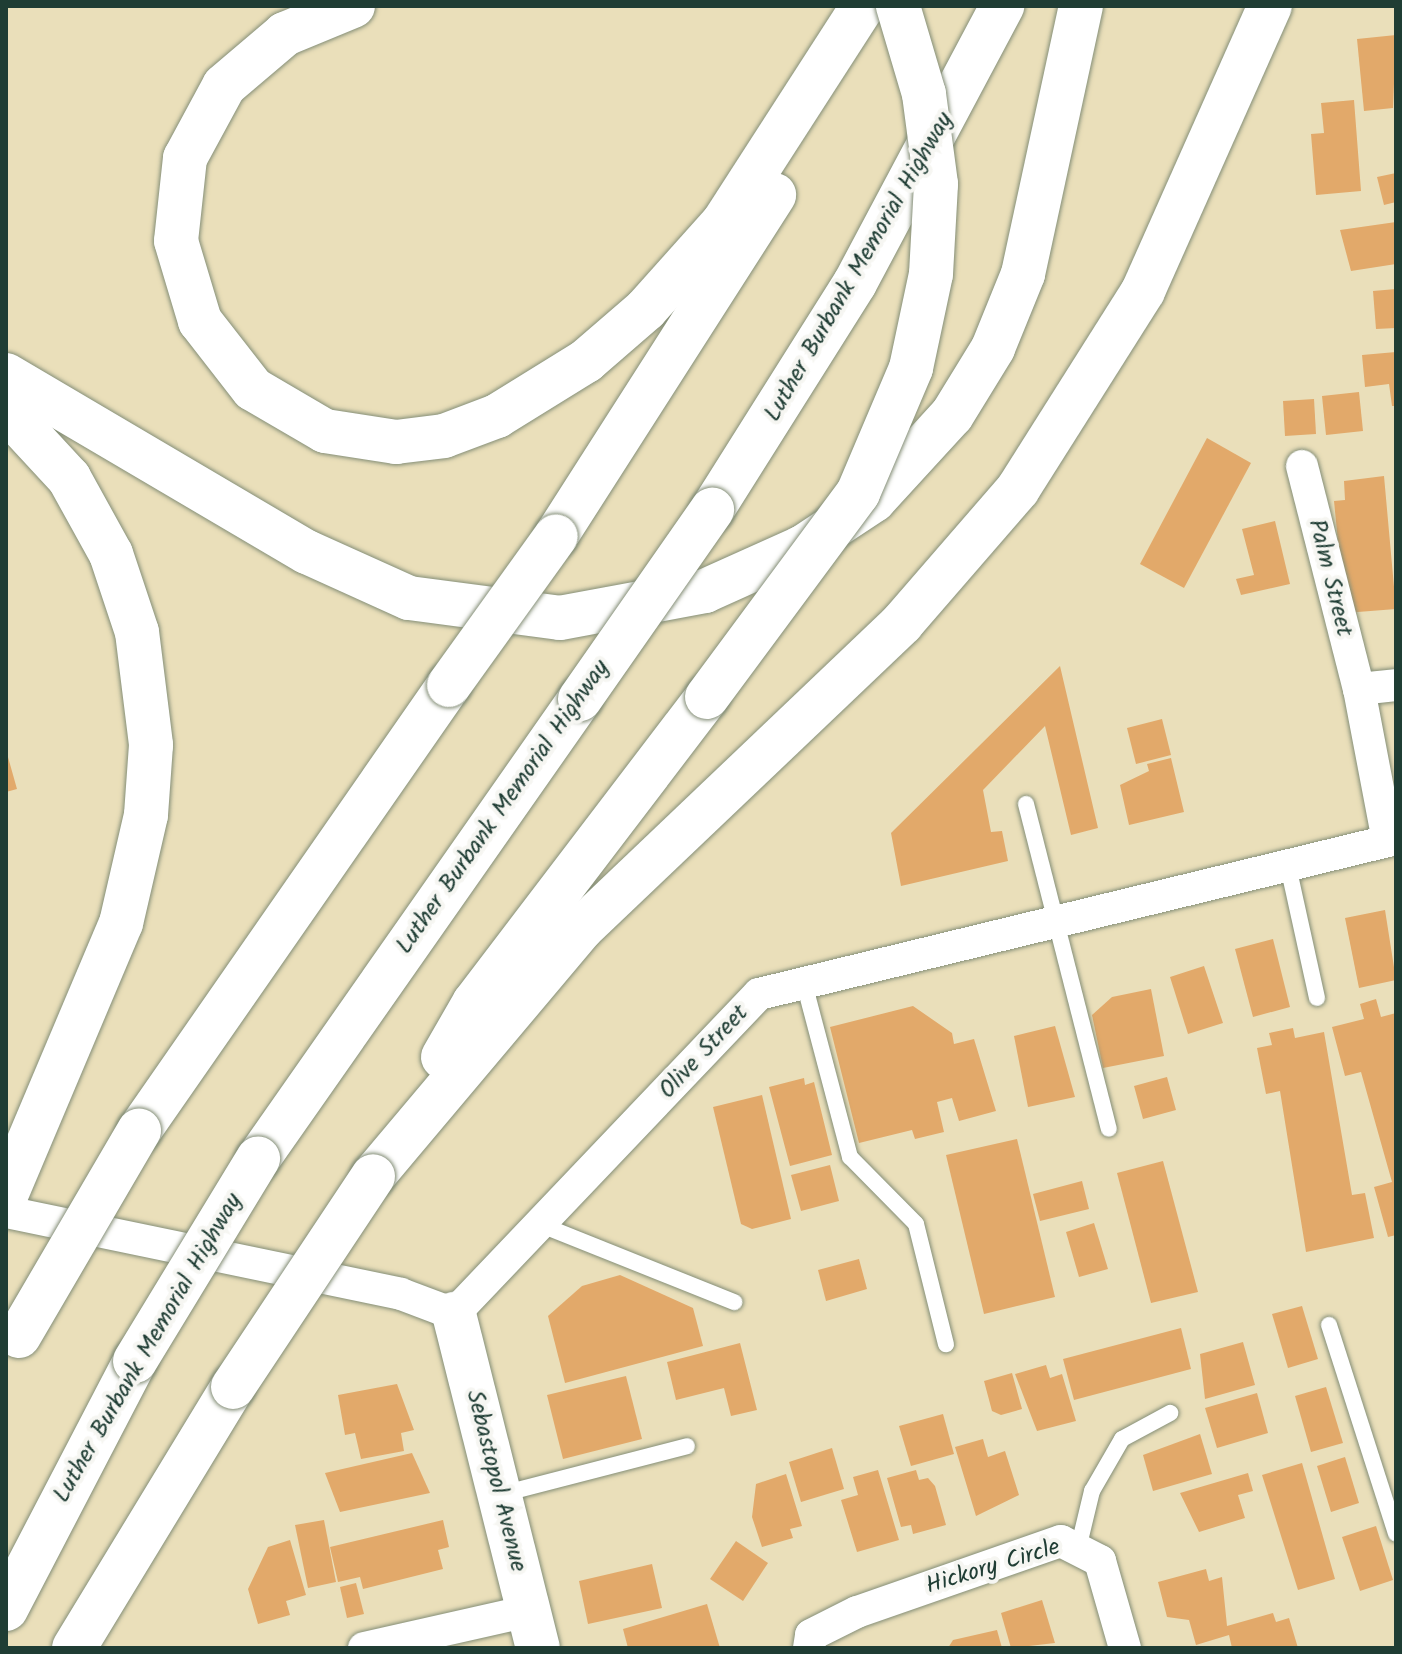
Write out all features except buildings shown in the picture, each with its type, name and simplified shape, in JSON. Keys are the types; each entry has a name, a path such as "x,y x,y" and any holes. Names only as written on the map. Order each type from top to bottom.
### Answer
{"main road":[{"path":"353,6 285,34 224,86 185,158 176,241 200,321 253,389 325,431 396,442 444,436 497,416 586,361 646,309 723,223 863,6"},
{"path":"12,1348 139,1131 556,536 735,261 876,6"},
{"path":"74,1648 233,1387 373,1176 474,1003 858,493 914,358 931,274 936,184 924,94 898,6"},
{"name":"Luther Burbank Memorial Highway","path":"6,1609 135,1361 258,1159 712,510 855,283 1002,6"},
{"path":"6,375 307,552 409,598 560,618 705,591 803,547 874,500 952,415 993,348 1023,274 1081,6"},
{"path":"373,1176 582,928 902,623 1018,489 1143,291 1270,6"},
{"path":"6,410 61,468 104,541 137,632 149,705 147,804 133,883 6,1195"},
{"name":"Sebastopol Avenue","path":"454,1314 533,1630"}],"street":[{"name":"Palm Street","path":"1302,466 1359,689"},
{"path":"1359,689 1396,685"},
{"name":"Olive Street","path":"454,1314 544,1226 759,994 1388,841 1359,689"},
{"path":"6,1212 401,1294 454,1314"},
{"name":"Hickory Circle","path":"809,1648 811,1635 857,1612 1061,1541 1079,1545 1100,1561 1125,1648"},
{"path":"364,1648 533,1630"}],"lane":[{"path":"1026,804 1109,1129"},
{"path":"1288,866 1317,998"},
{"path":"804,983 850,1157 916,1224 946,1344"},
{"path":"544,1226 734,1302"},
{"path":"1329,1325 1396,1534"},
{"path":"1079,1545 1092,1491 1122,1439 1170,1413"},
{"path":"500,1494 687,1446"}]}
